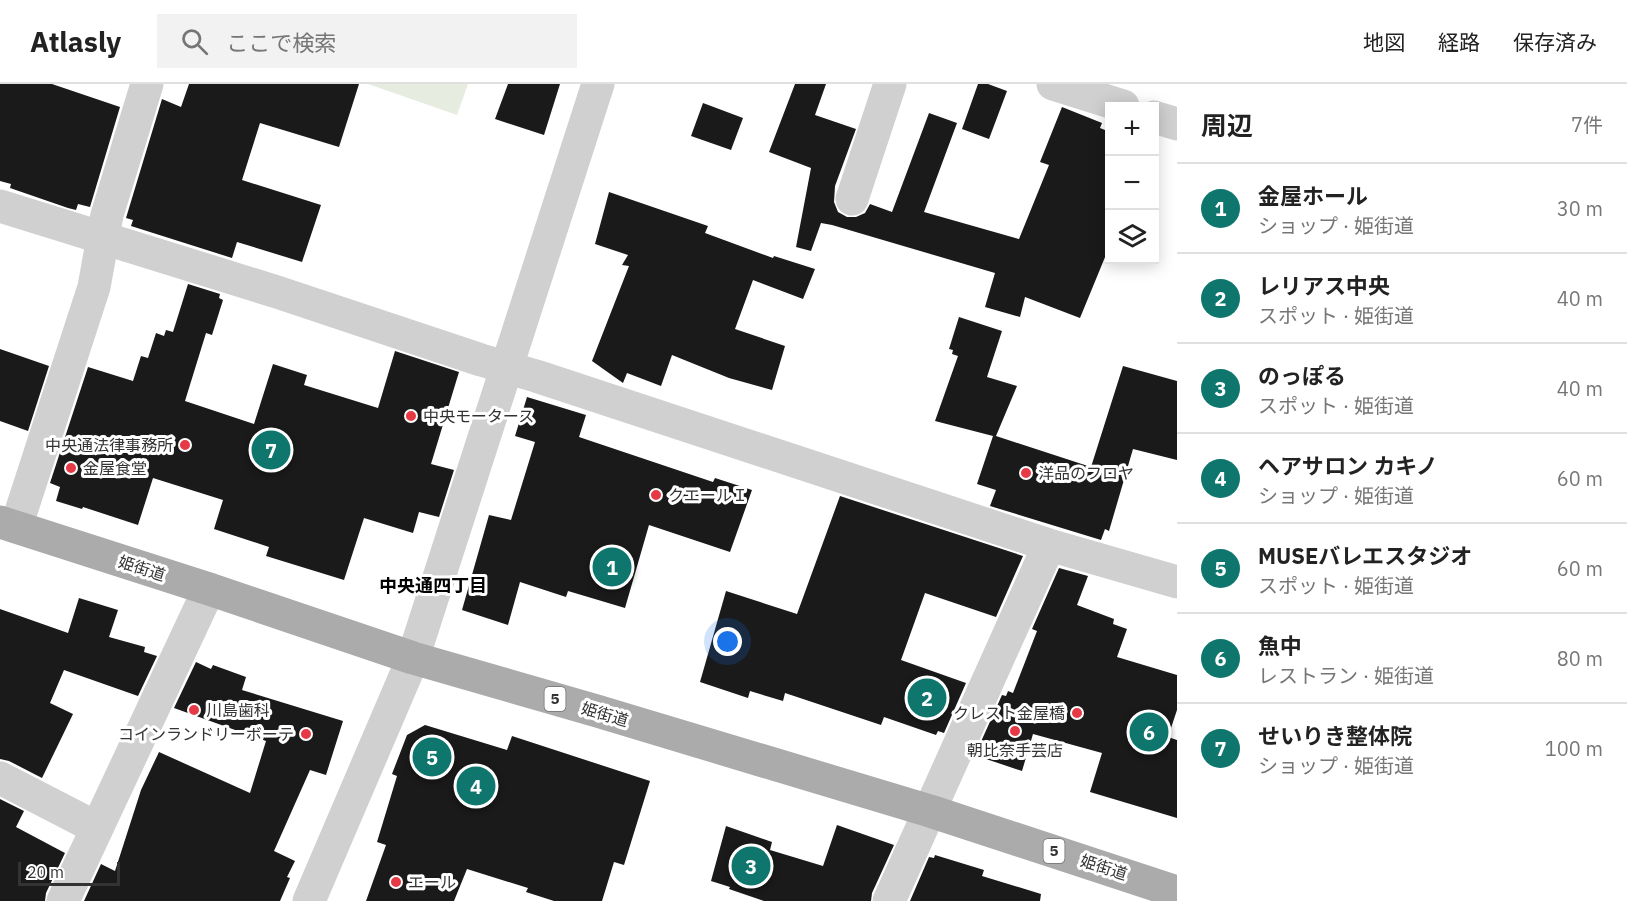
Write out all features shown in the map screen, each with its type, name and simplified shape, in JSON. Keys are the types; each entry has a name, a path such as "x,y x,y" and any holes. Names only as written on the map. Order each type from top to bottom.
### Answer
{"main road":[{"name":"姫街道","path":"8,524 413,658 930,811 1177,892"}],"street":[{"path":"309,901 413,658 598,84"},
{"path":"852,199 890,84"},
{"path":"1053,84 1110,102"},
{"path":"8,524 94,287 107,215 144,85"},
{"path":"1159,118 1177,124"},
{"path":"0,206 277,292 1049,545 1177,582"},
{"path":"889,901 1049,545"},
{"path":"63,901 209,589"},
{"path":"0,778 98,828"}],"shaded area":[{"path":"368,84 468,84 457,115"}],"building":[{"path":"0,84 52,84 120,107 90,207 78,204 76,210 68,208 10,188 11,184 0,181"},
{"path":"189,84 359,84 339,147 260,123 242,180 321,205 302,262 237,242 232,258 131,226 133,220 126,218 162,99 181,107"},
{"path":"508,84 560,84 544,135 495,119"},
{"path":"795,84 826,84 815,115 856,129 835,186 834,202 838,212 847,217 856,217 865,213 870,204 892,212 929,113 957,123 924,212 1019,239 1049,165 1040,162 1062,107 1102,123 1100,128 1105,130 1105,257 1080,318 1025,297 1020,317 985,307 995,273 832,225 821,223 811,251 796,247 811,168 769,152"},
{"path":"978,84 988,84 1007,91 989,139 962,129"},
{"path":"703,103 743,118 731,150 691,136"},
{"path":"609,192 708,226 705,233 773,258 774,256 815,269 803,299 753,280 735,329 785,346 772,390 729,378 672,355 661,386 627,373 623,383 592,361 629,266 622,265 628,255 595,244"},
{"path":"188,284 220,294 219,298 223,300 212,335 206,333 185,401 254,424 273,364 307,375 304,385 378,408 395,351 459,372 431,464 454,470 439,517 419,512 413,533 364,518 344,580 266,556 269,547 214,529 223,500 153,478 138,525 83,507 82,509 56,501 60,487 50,483 88,367 133,381 141,356 148,358 156,333 164,336 166,330 173,332"},
{"path":"959,317 1002,331 987,377 1017,386 996,436 1091,467 1123,366 1177,381 1177,460 1133,449 1109,531 1105,529 1101,540 990,506 996,490 977,484 993,436 935,421 958,356 952,354 953,350 949,349"},
{"path":"0,349 49,366 28,431 0,421"},
{"path":"527,397 586,415 579,437 713,482 715,478 752,490 730,552 649,525 625,608 568,591 566,597 520,582 508,625 462,610 489,515 511,520 535,442 515,436"},
{"path":"840,496 1023,556 996,617 925,593 901,660 966,683 944,733 938,731 936,735 884,717 881,725 785,693 783,701 750,691 748,698 700,682 726,591 797,614"},
{"path":"1059,568 1088,576 1077,605 1114,619 1113,624 1127,629 1117,657 1177,675 1177,710 1168,737 1177,740 1177,818 1090,792 1102,753 1033,734 1022,771 986,759 989,750 979,746 1002,695 1006,696 1008,691 1013,693 1037,631 1032,629"},
{"path":"79,598 118,610 109,637 145,647 144,652 157,656 138,696 64,670 50,703 73,714 42,778 9,761 0,759 0,609 68,633"},
{"path":"196,662 211,669 213,665 246,677 242,690 343,721 326,775 310,770 274,851 295,861 287,877 290,878 280,901 84,901 101,864 115,871 141,790 159,752 250,793 266,741 174,708"},
{"path":"425,725 507,750 512,736 650,781 624,865 614,862 602,901 554,901 526,892 528,888 467,869 454,901 366,901 386,845 377,842 397,776 392,774 407,735"},
{"path":"0,799 24,811 16,827 65,853 46,893 45,901 0,901"},
{"path":"837,825 894,845 872,893 871,901 764,901 711,881 726,826 772,842 770,850 823,866"},
{"path":"935,855 984,870 982,876 1041,894 1040,901 910,901 929,857 934,858"}],"place":[{"name":"中央モータース","path":"411,416"},
{"name":"中央通法律事務所","path":"185,445"},
{"name":"せいりき整体院","path":"271,450"},
{"name":"金屋食堂","path":"71,468"},
{"name":"洋品のフロヤ","path":"1026,473"},
{"name":"クエールＩ","path":"656,495"},
{"name":"金屋ホール","path":"612,567"},
{"name":"レリアス中央","path":"927,698"},
{"name":"川島歯科","path":"194,710"},
{"name":"クレスト金屋橋","path":"1077,713"},
{"name":"朝比奈手芸店","path":"1015,731"},
{"name":"魚中","path":"1149,732"},
{"name":"コインランドリーボーテ","path":"306,734"},
{"name":"MUSEバレエスタジオ","path":"432,757"},
{"name":"ヘアサロン カキノ","path":"476,786"},
{"name":"のっぽる","path":"751,866"},
{"name":"エール","path":"396,882"}],"district":[{"name":"中央通四丁目","path":"433,586"}]}
